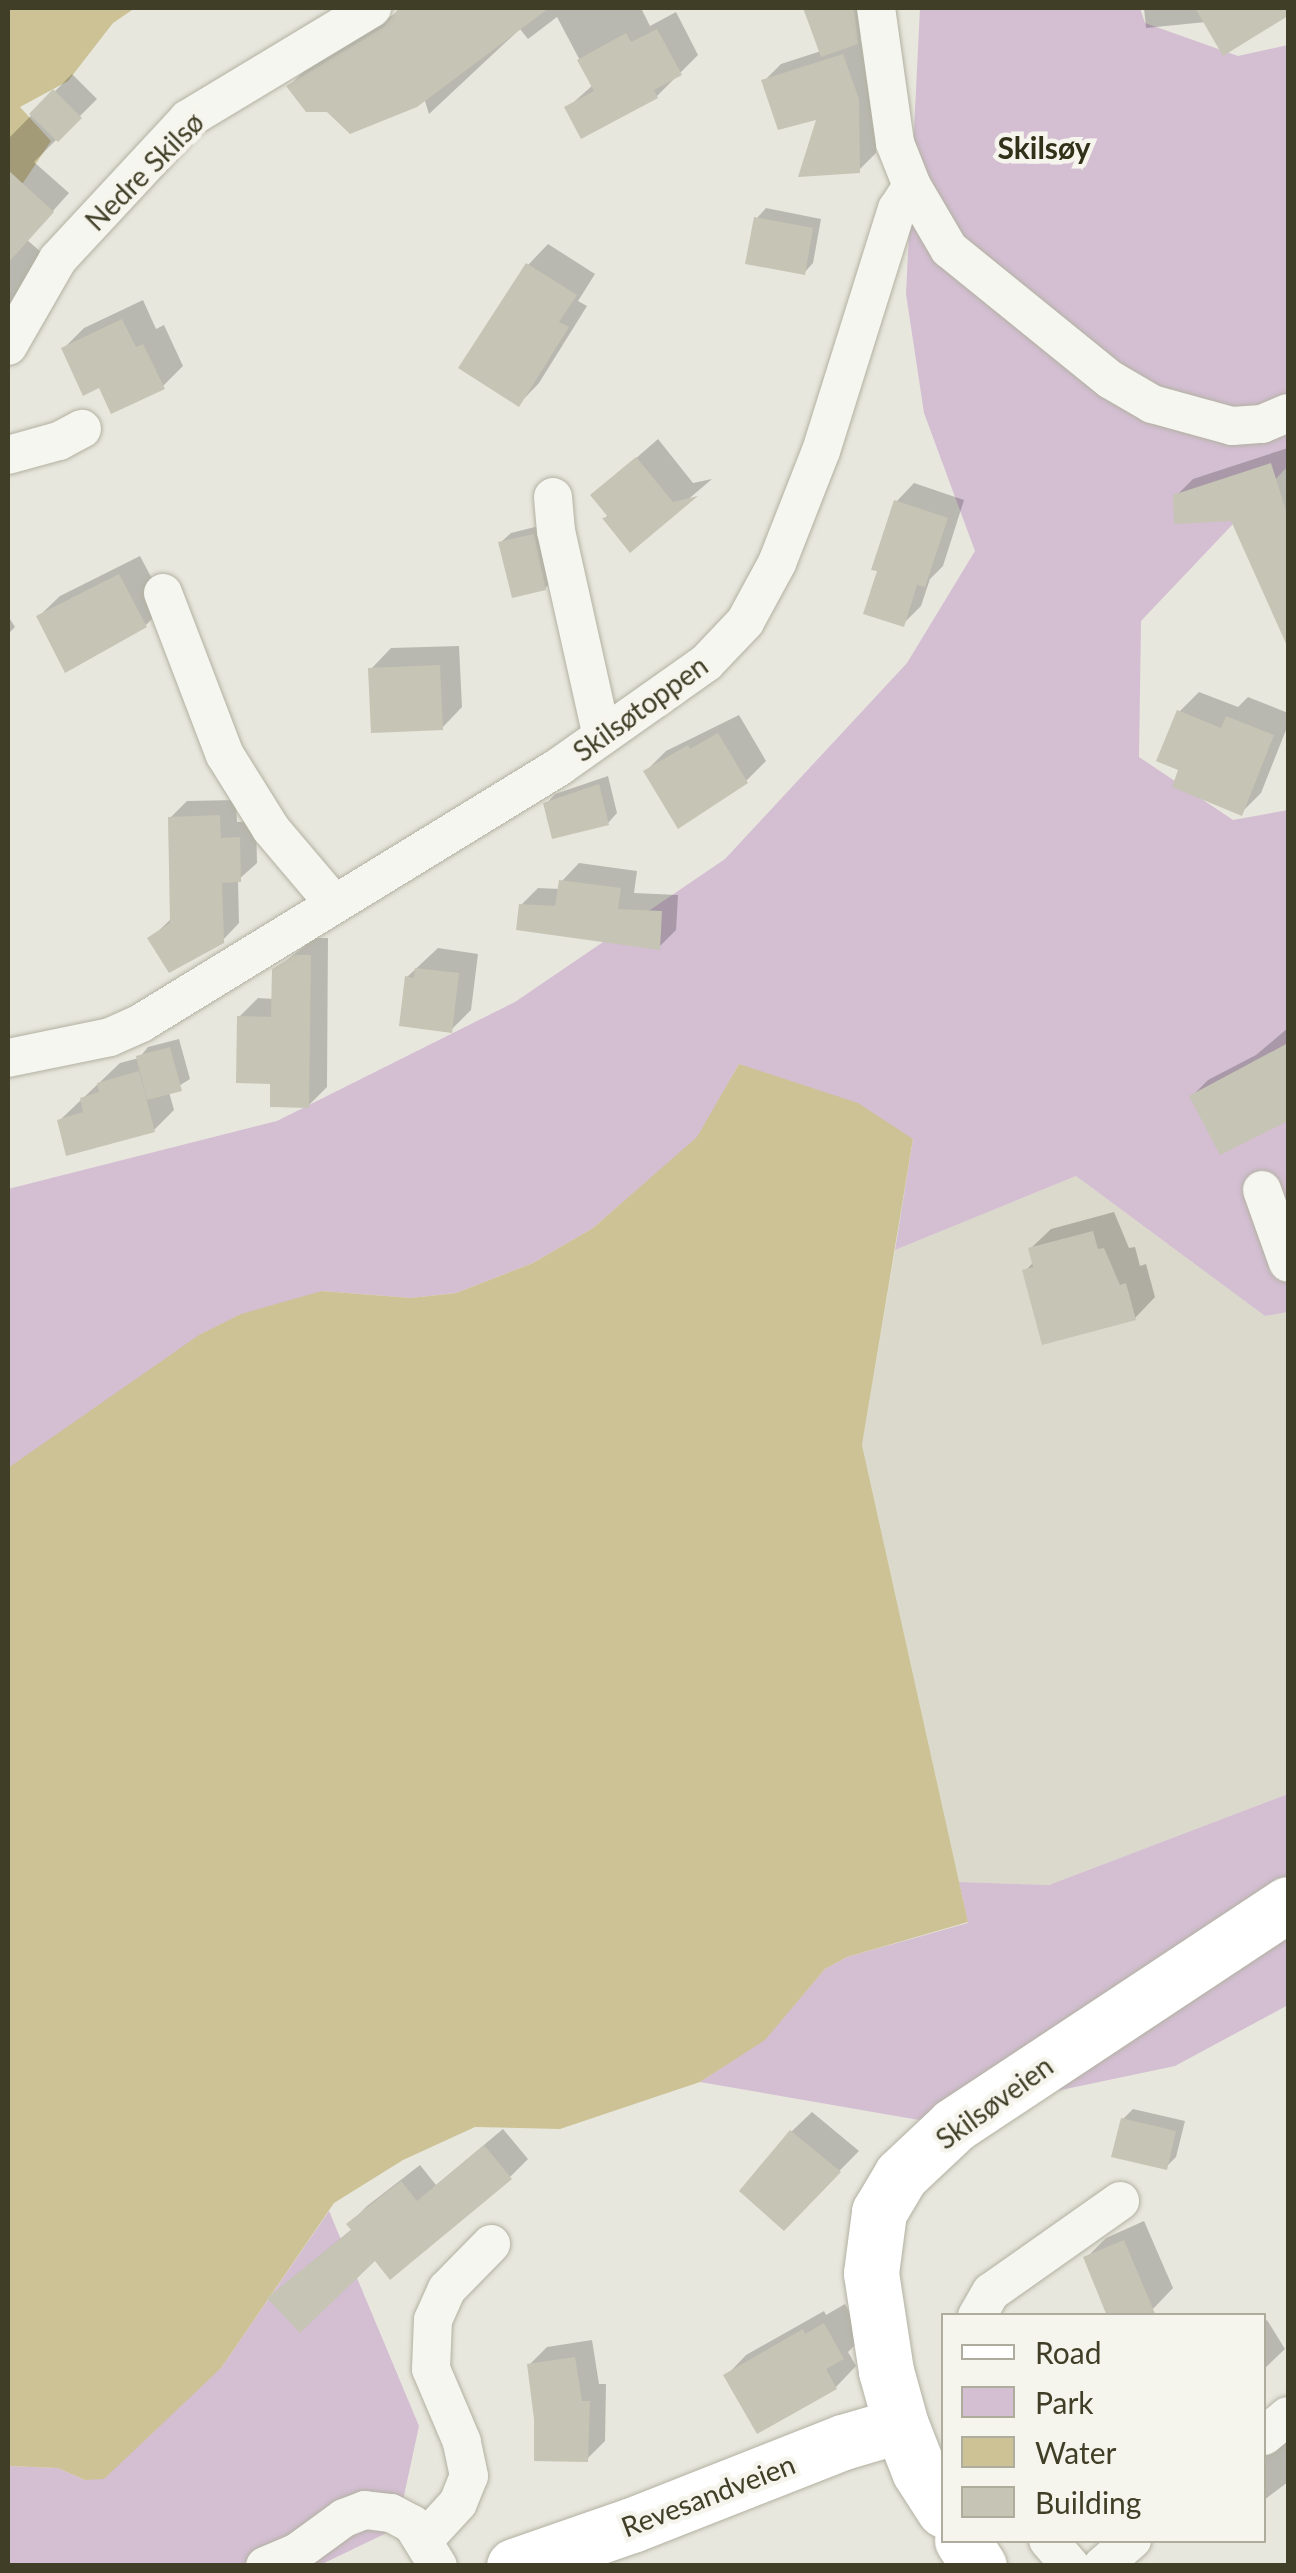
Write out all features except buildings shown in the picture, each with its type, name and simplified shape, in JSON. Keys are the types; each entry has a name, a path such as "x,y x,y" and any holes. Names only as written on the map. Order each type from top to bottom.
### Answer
{"main road":[{"name":"Skilsøveien","path":"941,2505 919,2471 901,2425 886,2371 871,2273 880,2212 900,2175 954,2125 1288,1904"},
{"name":"Revesandveien","path":"514,2566 632,2525 843,2442 901,2425"},
{"path":"964,2543 979,2566"}],"street":[{"name":"Nedre Skilsø","path":"8,346 58,259 188,119 372,8"},
{"path":"876,8 895,143 912,186 949,249 1111,380 1152,404 1232,426 1262,424 1288,412"},
{"name":"Skilsøtoppen","path":"8,1058 110,1038 142,1023 602,736 706,663 746,622 777,562 822,450 897,208 912,186"},
{"path":"8,454 59,441 82,428"},
{"path":"554,497 556,531 602,736"},
{"path":"163,593 225,755 270,829 333,902"},
{"path":"1262,1190 1288,1263"},
{"path":"979,2313 990,2292 1120,2201"},
{"path":"265,2566 296,2553 344,2518 365,2510 391,2513 412,2524 431,2552 469,2476 462,2442 431,2369 433,2320 447,2289 490,2244"},
{"path":"1266,2434 1288,2416"},
{"path":"1051,2543 1070,2566"},
{"path":"1102,2566 1129,2543"}],"shaded area":[{"path":"1076,1176 1265,1316 1288,1312 1288,1794 1049,1885 959,1882 862,1445 895,1250"}],"green space":[{"path":"920,8 1140,8 1145,23 1238,56 1288,45 1288,466 1141,621 1139,757 1233,820 1288,810 1288,1312 1265,1316 1076,1176 895,1250 913,1139 739,1064 698,1137 593,1228 533,1263 456,1293 411,1298 322,1291 8,1468 8,1189 277,1121 515,1002 725,859 907,663 975,551 924,413 906,294"},
{"path":"1288,1794 1288,2005 1175,2066 919,2120 700,2082 765,2039 825,1969 847,1957 968,1923 959,1882 1049,1885"},
{"path":"329,2211 419,2426 397,2528 320,2565 8,2566 8,2466 58,2468 85,2480 221,2368"}],"water":[{"path":"8,8 135,8 113,23 68,81 20,107 51,141 23,183 8,187"},
{"path":"739,1064 858,1103 913,1139 862,1445 968,1922 847,1957 825,1969 765,2040 700,2082 560,2129 475,2127 403,2160 334,2203 221,2368 104,2479 85,2480 58,2468 8,2466 8,1468 199,1335 241,1314 322,1291 411,1298 456,1293 533,1263 593,1228 697,1137"}],"district":[{"name":"Skilsøy","path":"1044,147"}]}
